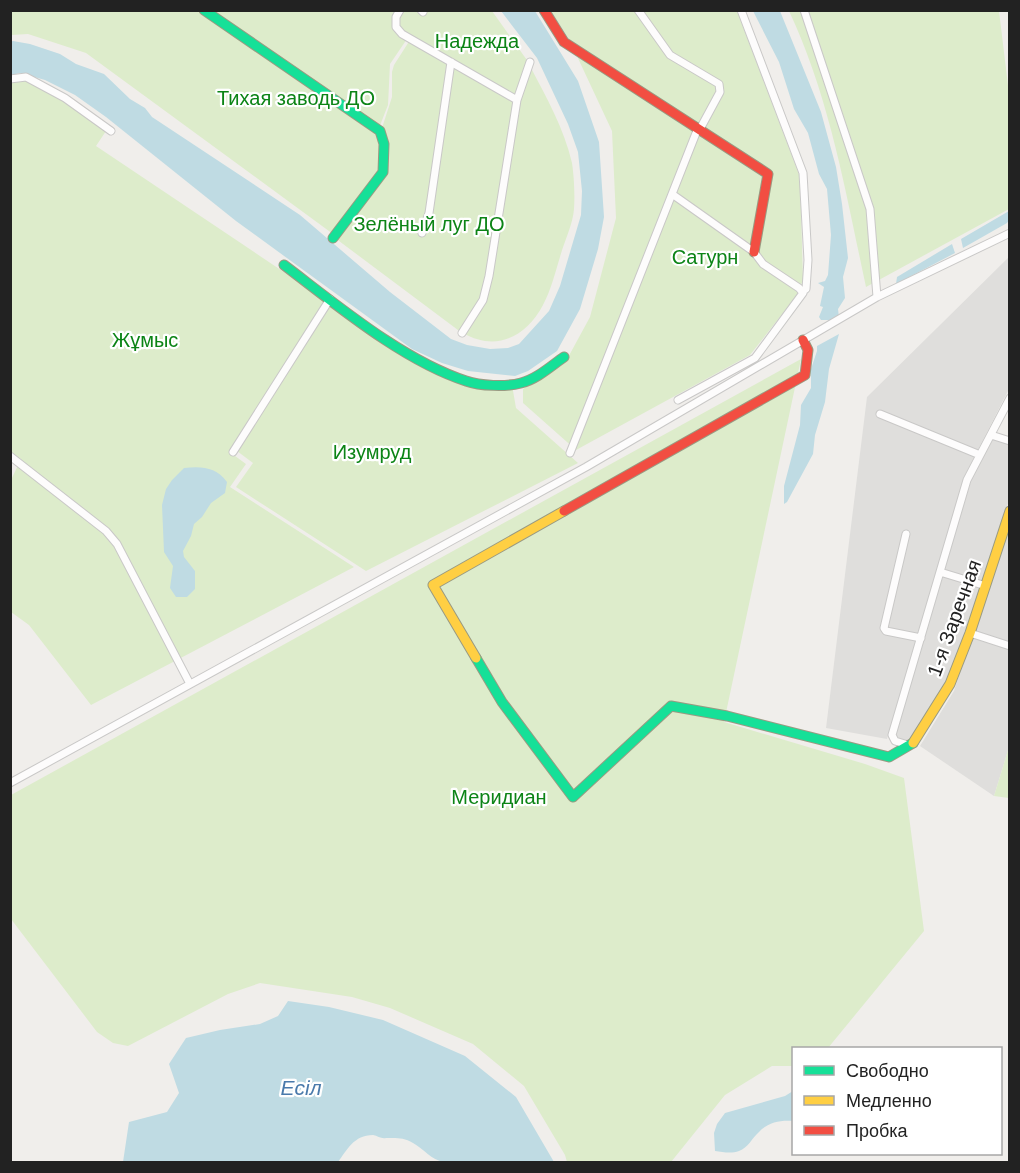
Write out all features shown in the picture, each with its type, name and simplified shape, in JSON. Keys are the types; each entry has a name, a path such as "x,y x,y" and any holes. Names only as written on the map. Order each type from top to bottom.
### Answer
{"street":[{"path":"204,10 380,131 384,144 383,172 333,238"},
{"path":"399,10 396,27 402,34 517,100"},
{"path":"544,10 564,42 768,174 754,252"},
{"path":"570,453 699,129 720,92 719,84 670,55 638,10"},
{"path":"678,400 755,358 806,289 808,260 803,173 741,10"},
{"path":"804,10 870,209 877,297"},
{"path":"422,233 429,213 451,62"},
{"path":"462,333 483,300 489,276 517,100 530,62"},
{"path":"10,79 26,77 65,98 111,131"},
{"path":"672,194 754,252 763,264 802,292"},
{"path":"10,783 586,467 877,297 1010,233"},
{"path":"284,265 409,353 468,382 519,383 533,377 564,357"},
{"path":"233,452 330,299"},
{"path":"803,340 808,350 805,375 433,585 502,702 573,797 670,706 727,716 889,757 908,745"},
{"path":"908,745 895,741 892,735 967,480 1010,398"},
{"path":"880,414 980,455"},
{"path":"991,435 1010,441"},
{"path":"10,456 106,531 117,544 190,684"},
{"name":"1-я Заречная","path":"908,745 913,744 949,687 970,633 1010,511"},
{"path":"906,534 884,628 886,631 921,638"},
{"path":"940,572 986,586"},
{"path":"970,633 1010,646"}],"shaded area":[{"path":"1009,257 1009,389 965,475 887,739 826,728 867,397"},
{"path":"993,438 1009,444 1009,500 984,583 944,571 972,478"},
{"path":"1009,523 1009,747 994,796 920,746 954,691"},
{"path":"943,576 981,588 946,686 909,742 894,738"}],"green space":[{"name":"Тихая заводь ДО","path":"397,10 394,27 407,39 390,64 388,105 379,128 383,166 333,234 86,53 28,34 11,35 11,11"},
{"name":"Надежда","path":"403,11 492,11 529,63 516,98 404,33 399,22"},
{"name":"Сатурн","path":"551,11 737,11 800,177 803,280 797,295 750,355 576,450 523,403 523,389 565,363 590,317 616,218 612,131 569,39"},
{"path":"789,11 999,11 1010,102 1009,209 866,287 844,182 826,112 816,78"},
{"name":"Зелёный луг ДО","path":"410,40 515,101 482,299 462,333 335,238 384,173 381,131 392,97 392,72"},
{"path":"530,66 554,113 569,150 574,180 573,215 551,287 536,316 528,326 509,338 498,341 475,339 463,333 484,299 519,100"},
{"name":"Жұмыс","path":"18,80 51,92 76,109 106,131 96,146 330,303 231,453 246,464 230,487 354,567 91,705 29,625 11,612 11,480 21,459 10,451 10,83"},
{"name":"Изумруд","path":"331,305 468,384 512,385 516,408 578,463 366,571 236,487 253,463 237,451"},
{"name":"Меридиан","path":"801,359 724,722 904,778 924,931 829,1047 792,1047 792,1066 772,1066 725,1095 671,1162 567,1162 524,1086 473,1044 390,1008 352,997 260,983 228,994 128,1046 113,1043 97,1032 11,919 11,795"},
{"path":"1009,747 1009,798 994,796"}],"water":[{"path":"501,11 535,11 578,81 599,142 604,217 598,249 580,309 557,351 528,371 515,376 468,371 442,363 412,349 236,221 75,95 45,80 20,73 11,75 10,42 13,41 60,54 76,64 104,74 130,99 145,108 152,117 300,215 390,292 451,339 467,345 490,349 508,348 519,344 549,311 560,286 581,215 582,191 578,152 568,124 537,58"},
{"path":"753,11 780,11 821,112 836,167 848,258 843,277 845,298 838,309 839,317 829,323 828,320 821,320 819,317 823,307 820,306 824,287 818,283 825,281 828,275 831,235 827,189 819,174 808,133 794,109 779,62"},
{"path":"1009,211 1007,223 963,248 961,239"},
{"path":"952,244 955,253 896,284 897,277"},
{"path":"839,334 829,369 825,402 815,435 813,454 784,504 784,486 800,425 801,405 811,388 811,369 817,346"},
{"path":"197,467 213,470 227,482 225,493 211,503 202,517 194,524 183,551 184,557 195,571 195,589 187,597 176,597 170,588 173,566 164,552 162,505 166,489 184,468"},
{"name":"Есіл","path":"288,1001 329,1007 383,1020 465,1056 516,1097 554,1162 444,1162 435,1159 417,1145 406,1140 373,1135 356,1140 338,1162 123,1162 129,1122 167,1112 179,1093 169,1064 186,1038 260,1024 278,1016"},
{"path":"792,1092 792,1121 779,1121 766,1126 745,1148 739,1151 730,1153 715,1151 714,1133 725,1113 785,1096"}],"traffic: fast":[{"path":"204,10 380,131 384,144 383,172 333,238"},
{"path":"284,265 394,346 442,372 466,381 493,385 521,383 538,375 564,357"},
{"path":"476,658 502,702 573,797 671,706 727,716 889,757 913,743"}],"traffic: slow":[{"path":"476,658 433,585 564,511"},
{"path":"913,743 950,684 970,633 1010,511"}],"traffic: jam":[{"path":"544,10 564,42 768,174 754,252"},
{"path":"564,511 805,375 808,350 803,340"}]}
